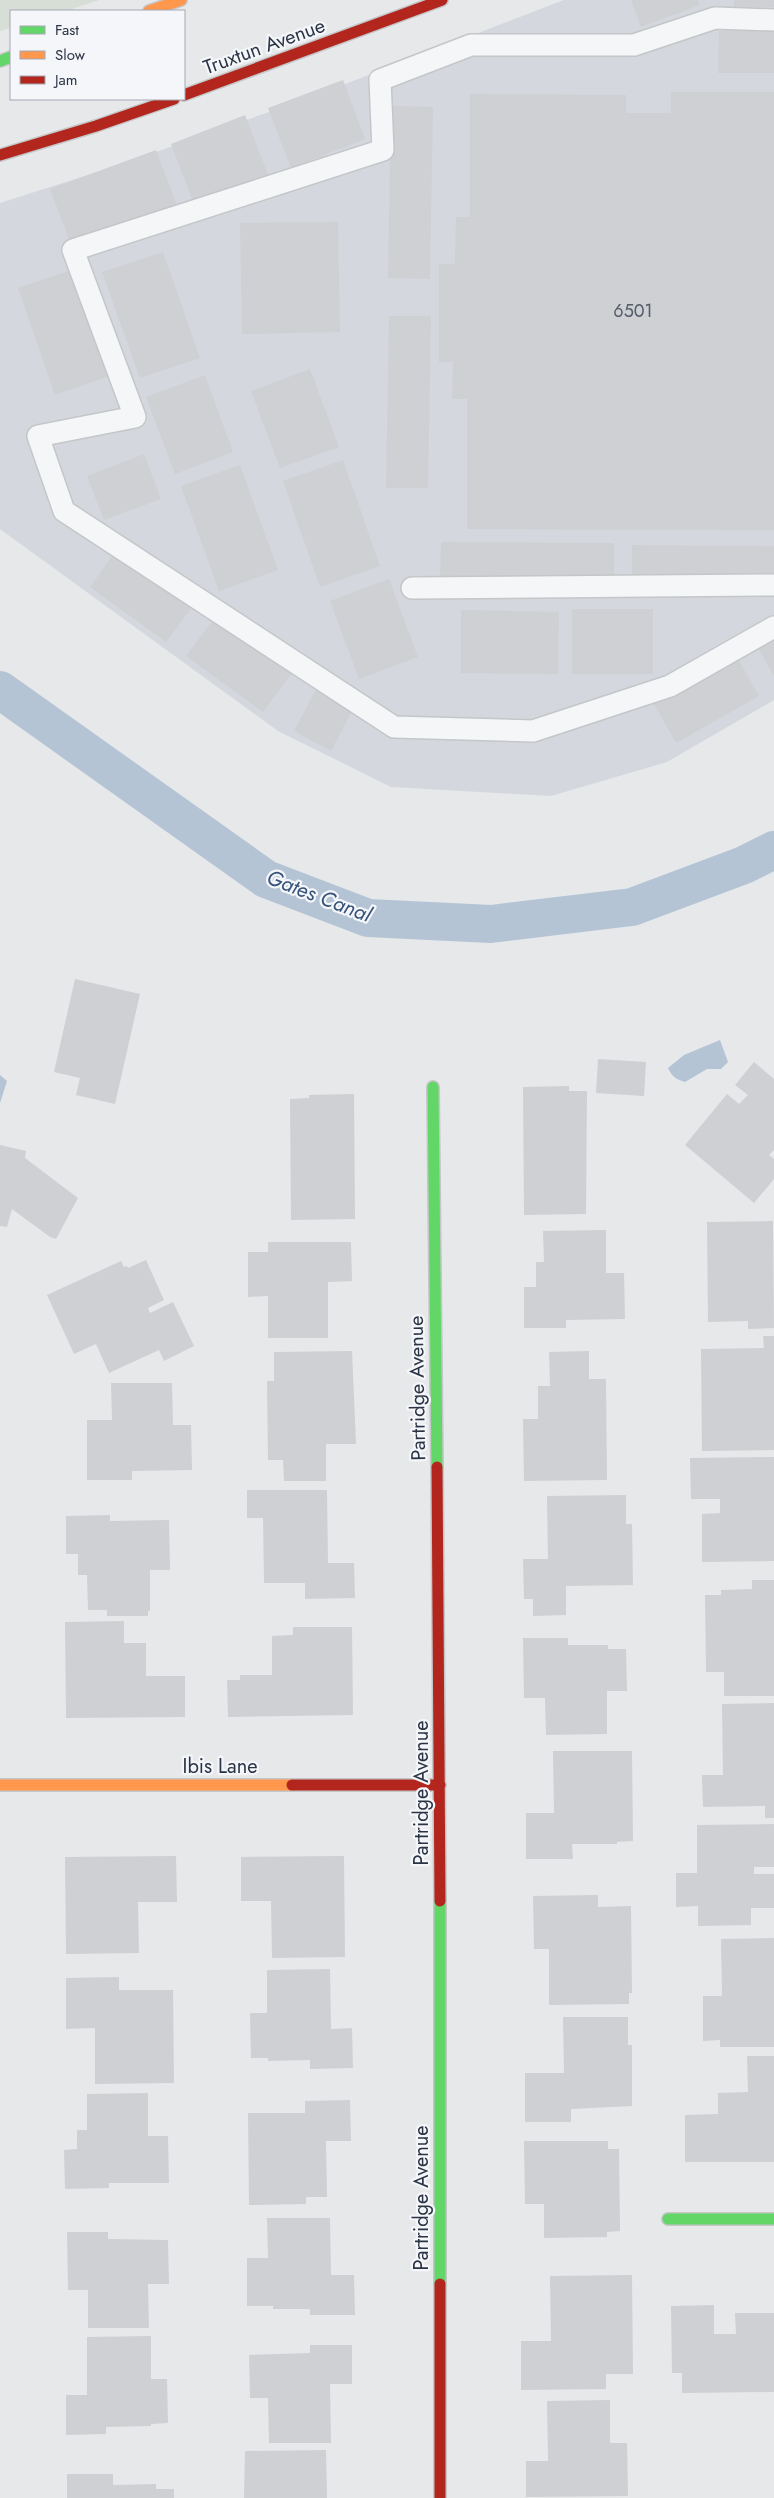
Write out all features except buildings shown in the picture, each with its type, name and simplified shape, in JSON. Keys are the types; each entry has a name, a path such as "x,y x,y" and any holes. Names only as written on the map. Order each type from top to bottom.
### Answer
{"street":[{"path":"152,10 181,0"},
{"name":"Truxtun Avenue","path":"185,95 442,0"},
{"path":"0,155 96,126 171,100"},
{"name":"Partridge Avenue","path":"433,1087 440,1785 440,2498"},
{"name":"Ibis Lane","path":"0,1785 440,1785"},
{"path":"668,2219 774,2219"}],"lane":[{"path":"774,20 714,18 634,45 471,45 380,80 383,150 73,250 135,417 38,436 64,511 394,726 533,731 670,686 774,627"},
{"path":"412,588 774,584"}],"shaded area":[{"path":"0,0 99,0 69,10 10,10 10,28 0,31"},
{"path":"564,0 774,0 774,700 667,762 551,796 391,787 278,731 0,529 0,203 119,165 306,99"}],"water":[{"path":"720,1040 728,1062 721,1069 707,1069 685,1082 671,1074 668,1068 684,1055"},
{"path":"0,1075 7,1081 0,1103"}],"waterway":[{"name":"Gates Canal","path":"0,690 266,879 368,918 491,924 632,907 744,865 774,850"}],"traffic: fast":[{"path":"0,61 10,57"},
{"path":"433,1087 437,1467"},
{"path":"440,1901 440,2284"},
{"path":"668,2219 774,2219"}],"traffic: slow":[{"path":"152,10 181,0"},
{"path":"0,1785 292,1785"}],"traffic: jam":[{"path":"185,95 442,0"},
{"path":"0,155 96,126 171,100"},
{"path":"437,1467 440,1901"},
{"path":"292,1785 440,1785"},
{"path":"440,2284 440,2498"}]}
